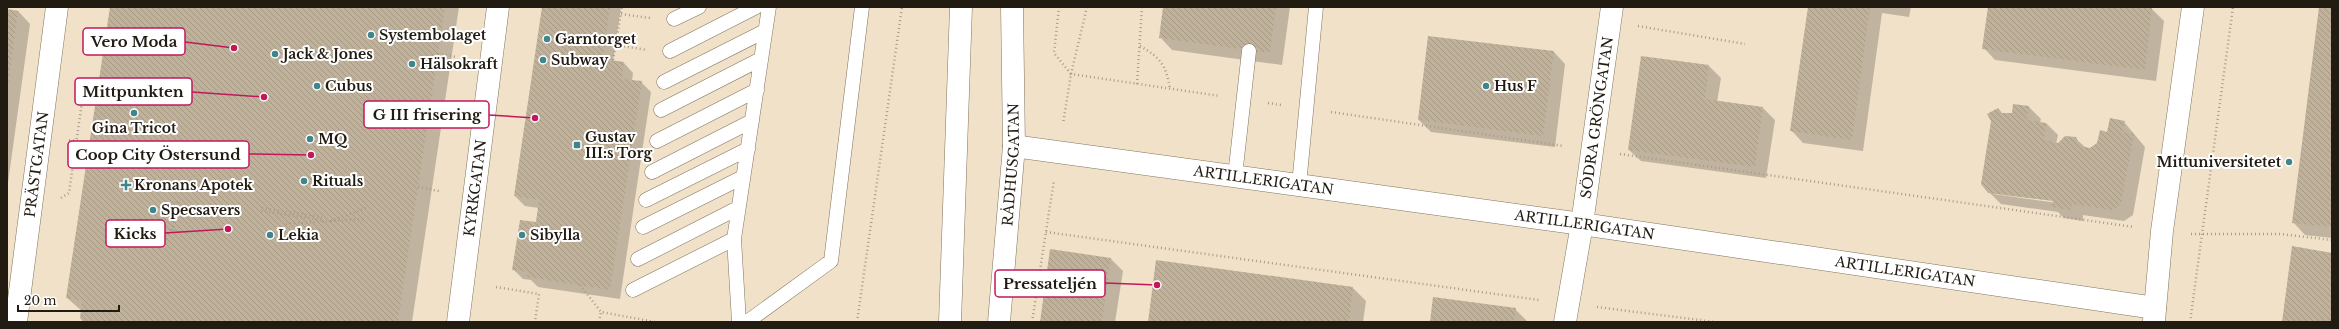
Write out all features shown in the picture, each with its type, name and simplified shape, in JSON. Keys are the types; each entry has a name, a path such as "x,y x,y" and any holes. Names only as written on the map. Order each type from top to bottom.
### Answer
{"street":[{"name":"PRÄSTGATAN","path":"16,322 56,7"},
{"name":"KYRKGATAN","path":"458,322 498,7"},
{"path":"947,317 961,7"},
{"name":"RÅDHUSGATAN","path":"999,322 1014,146 1012,7"},
{"path":"2155,315 2162,231 2193,7"},
{"name":"SÖDRA GRÖNGATAN","path":"1566,313 1582,224 1611,14"},
{"name":"ARTILLERIGATAN","path":"1014,146 1582,224 2155,315"}],"lane":[{"path":"674,19 699,7"},
{"path":"670,50 756,7"},
{"path":"739,322 734,239 769,7"},
{"path":"747,322 831,261 862,7"},
{"path":"1298,185 1316,7"},
{"path":"664,82 765,31"},
{"path":"1235,176 1250,51"},
{"path":"661,110 761,59"},
{"path":"657,141 757,90"},
{"path":"652,172 752,121"},
{"path":"646,200 748,149"},
{"path":"643,228 743,177"},
{"path":"638,259 738,208"},
{"path":"633,290 734,239"}],"path":[{"path":"613,60 622,7"},
{"path":"857,322 902,7"},
{"path":"1087,7 1071,74 2162,231 2203,235 2280,234 2332,240"},
{"path":"1136,84 1142,7"},
{"path":"2190,322 2233,7"},
{"path":"620,14 651,18"},
{"path":"1611,14 1745,44"},
{"path":"616,45 646,50"},
{"path":"1139,46 1162,61 1167,73 1170,89"},
{"path":"438,54 457,57"},
{"path":"69,140 89,143"},
{"path":"418,187 439,191"},
{"path":"172,231 177,201"},
{"path":"327,222 366,208"},
{"path":"261,209 322,219"},
{"path":"286,224 364,219"},
{"path":"1046,232 1566,313 1715,322"},
{"path":"580,285 601,312 655,322"},
{"path":"496,288 539,294 535,322"},
{"path":"599,322 601,312"}],"building":[{"path":"110,7 445,7 398,322 83,322 80,318 82,301 66,298"},
{"name":"Gustav III:s Torg","path":"542,7 610,7 603,59 624,62 622,79 642,81 610,290 527,277 528,272 512,270 520,220 536,222 539,200 514,196"},
{"path":"1163,7 1276,7 1270,53 1159,38"},
{"path":"1808,7 1870,7 1852,140 1790,131"},
{"path":"1988,7 2152,8 2145,70 1982,49"},
{"path":"2319,7 2332,7 2332,227 2292,223"},
{"path":"7,9 18,11 8,85 7,85"},
{"name":"Hus F","path":"1428,36 1554,51 1543,136 1418,120"},
{"path":"1641,56 1709,65 1705,99 1763,107 1755,167 1628,150"},
{"path":"2013,104 2029,106 2027,120 2046,123 2044,140 2058,143 2065,136 2076,137 2080,146 2090,148 2097,143 2100,130 2107,132 2110,118 2125,121 2123,132 2134,134 2121,204 2112,210 2072,204 2071,210 2051,207 2053,201 1988,193 1981,184 1991,121 1987,114 1998,108 2002,113 2012,113"},
{"path":"2292,246 2332,253 2332,322 2282,322"},
{"path":"1050,249 1111,258 1102,322 1040,322"},
{"path":"1156,260 1353,287 1349,322 1148,322"},
{"path":"1433,297 1516,308 1514,322 1430,322"}],"place":[{"name":"Systembolaget","path":"371,35"},
{"name":"Garntorget","path":"547,39"},
{"name":"Vero Moda","path":"234,48"},
{"name":"Jack & Jones","path":"275,54"},
{"name":"Subway","path":"543,60"},
{"name":"Hälsokraft","path":"412,64"},
{"name":"Cubus","path":"317,86"},
{"name":"Hus F","path":"1486,86"},
{"name":"Mittpunkten","path":"264,97"},
{"name":"Gina Tricot","path":"134,113"},
{"name":"G III frisering","path":"535,118"},
{"name":"MQ","path":"310,139"},
{"name":"Gustav III:s Torg","path":"577,145"},
{"name":"Coop City Östersund","path":"311,155"},
{"name":"Mittuniversitetet","path":"2289,162"},
{"name":"Rituals","path":"304,181"},
{"name":"Kronans Apotek","path":"126,185"},
{"name":"Specsavers","path":"153,210"},
{"name":"Kicks","path":"228,229"},
{"name":"Lekia","path":"270,235"},
{"name":"Sibylla","path":"522,235"},
{"name":"Pressateljén","path":"1157,285"}]}
